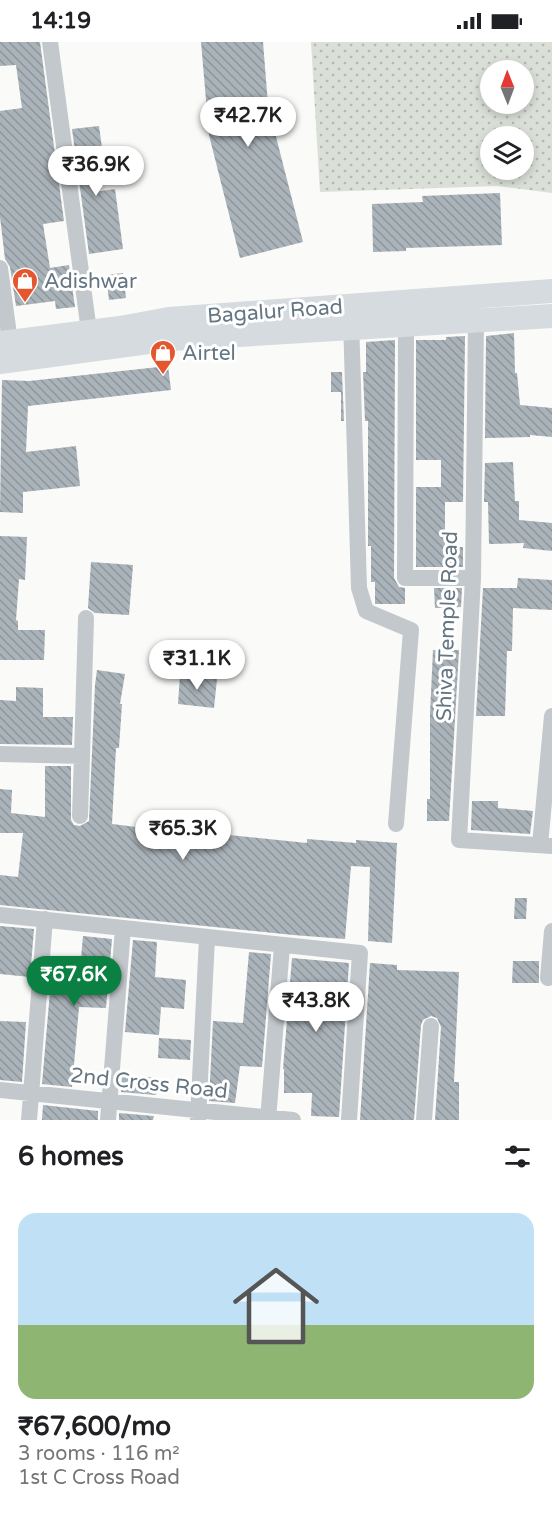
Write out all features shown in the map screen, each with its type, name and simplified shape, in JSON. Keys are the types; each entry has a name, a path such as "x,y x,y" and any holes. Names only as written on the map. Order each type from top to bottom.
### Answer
{"main road":[{"name":"Bagalur Road","path":"3,349 171,339 552,291"},
{"name":"Bagalur Road","path":"3,349 169,318 350,317 406,325 552,316"}],"street":[{"path":"50,42 90,331"},
{"path":"0,268 3,349"},
{"path":"350,317 358,588 366,611 411,630 396,824"},
{"name":"Shiva Temple Road","path":"476,320 473,578 459,840 546,846"},
{"path":"406,325 405,578 473,578"},
{"path":"80,816 86,618"},
{"path":"546,846 552,716"},
{"path":"0,754 82,756"},
{"path":"0,915 360,954 349,1120"},
{"path":"29,1120 45,920"},
{"path":"108,1120 123,928"},
{"path":"548,978 552,931"},
{"path":"198,1115 207,938"},
{"path":"268,1119 282,946"},
{"path":"424,1120 431,1026"},
{"name":"2nd Cross Road","path":"0,1090 110,1101 198,1115 293,1120"}],"shaded area":[{"path":"311,42 552,42 552,193 498,186 320,192"}],"building":[{"path":"0,42 40,42 64,221 43,224 50,268 69,265 75,307 56,309 55,301 16,306 10,267 5,259 0,217 0,111 22,108 16,65 0,66"},
{"path":"201,42 263,42 270,130 274,129 303,242 240,258 209,135"},
{"path":"99,126 102,148 89,150 94,192 115,189 123,249 89,254 72,129"},
{"path":"500,193 502,245 406,248 406,251 373,252 372,204 423,202 422,196"},
{"path":"123,273 126,298 109,300 106,275"},
{"path":"514,333 515,373 517,373 520,405 552,408 552,437 530,435 530,437 485,438 486,336"},
{"path":"465,336 463,502 445,502 445,547 463,547 463,567 416,567 416,487 441,487 441,460 416,460 416,340 446,340 446,337"},
{"path":"395,340 394,578 399,587 405,588 405,604 375,604 375,582 371,582 371,546 368,546 368,421 365,421 363,372 366,372 366,342"},
{"path":"168,366 171,390 28,406 26,452 76,446 80,486 23,492 23,513 0,512 2,380 29,381"},
{"path":"331,372 342,372 344,421 341,421 341,392 331,392"},
{"path":"513,462 515,501 519,501 519,520 552,523 552,551 523,548 524,543 489,544 488,502 484,502 485,463"},
{"path":"0,536 27,537 25,580 19,579 16,620 18,630 45,630 44,660 0,660"},
{"path":"91,562 133,565 129,615 95,613 88,608"},
{"path":"518,578 552,580 552,610 513,608 512,651 507,651 505,716 476,716 483,588 517,588"},
{"path":"434,588 462,588 461,607 435,608"},
{"path":"433,650 459,650 449,821 427,821 427,799 430,799"},
{"path":"97,670 125,674 120,704 122,704 119,748 116,748 112,824 219,837 219,834 307,843 307,839 356,843 356,840 397,843 392,943 368,941 370,867 351,866 345,939 0,905 0,875 18,877 23,833 0,833 0,789 12,790 11,813 45,817 45,766 71,766 71,820 74,825 80,826 89,821"},
{"path":"180,675 217,679 214,708 178,704"},
{"path":"16,687 43,688 43,717 73,717 72,745 0,744 0,700 16,701"},
{"path":"472,801 498,801 498,808 533,811 530,834 471,830"},
{"path":"515,898 527,898 526,919 514,919"},
{"path":"0,926 34,929 30,977 0,974"},
{"path":"83,936 112,939 106,1008 79,1007 72,1087 42,1084 52,968 80,969"},
{"path":"133,940 157,942 155,977 186,980 184,1009 161,1007 159,1035 125,1032"},
{"path":"249,952 271,954 262,1067 240,1066 235,1103 209,1101 213,1021 243,1023"},
{"path":"292,958 349,963 339,1117 311,1116 312,1093 284,1093 283,1069"},
{"path":"513,961 539,961 539,983 512,983"},
{"path":"370,963 397,965 397,970 459,972 454,1082 459,1082 459,1120 435,1120 441,1027 437,1018 431,1016 423,1020 421,1025 414,1120 360,1120"},
{"path":"0,1021 26,1022 22,1082 0,1080"},
{"path":"159,1038 191,1040 190,1060 158,1058"},
{"path":"122,1074 158,1078 156,1095 121,1092"},
{"path":"43,1105 98,1111 98,1120 42,1120"},
{"path":"119,1113 154,1116 153,1120 119,1120"}],"place":[{"name":"Adishwar","path":"25,304"},
{"name":"Airtel","path":"163,376"}]}
